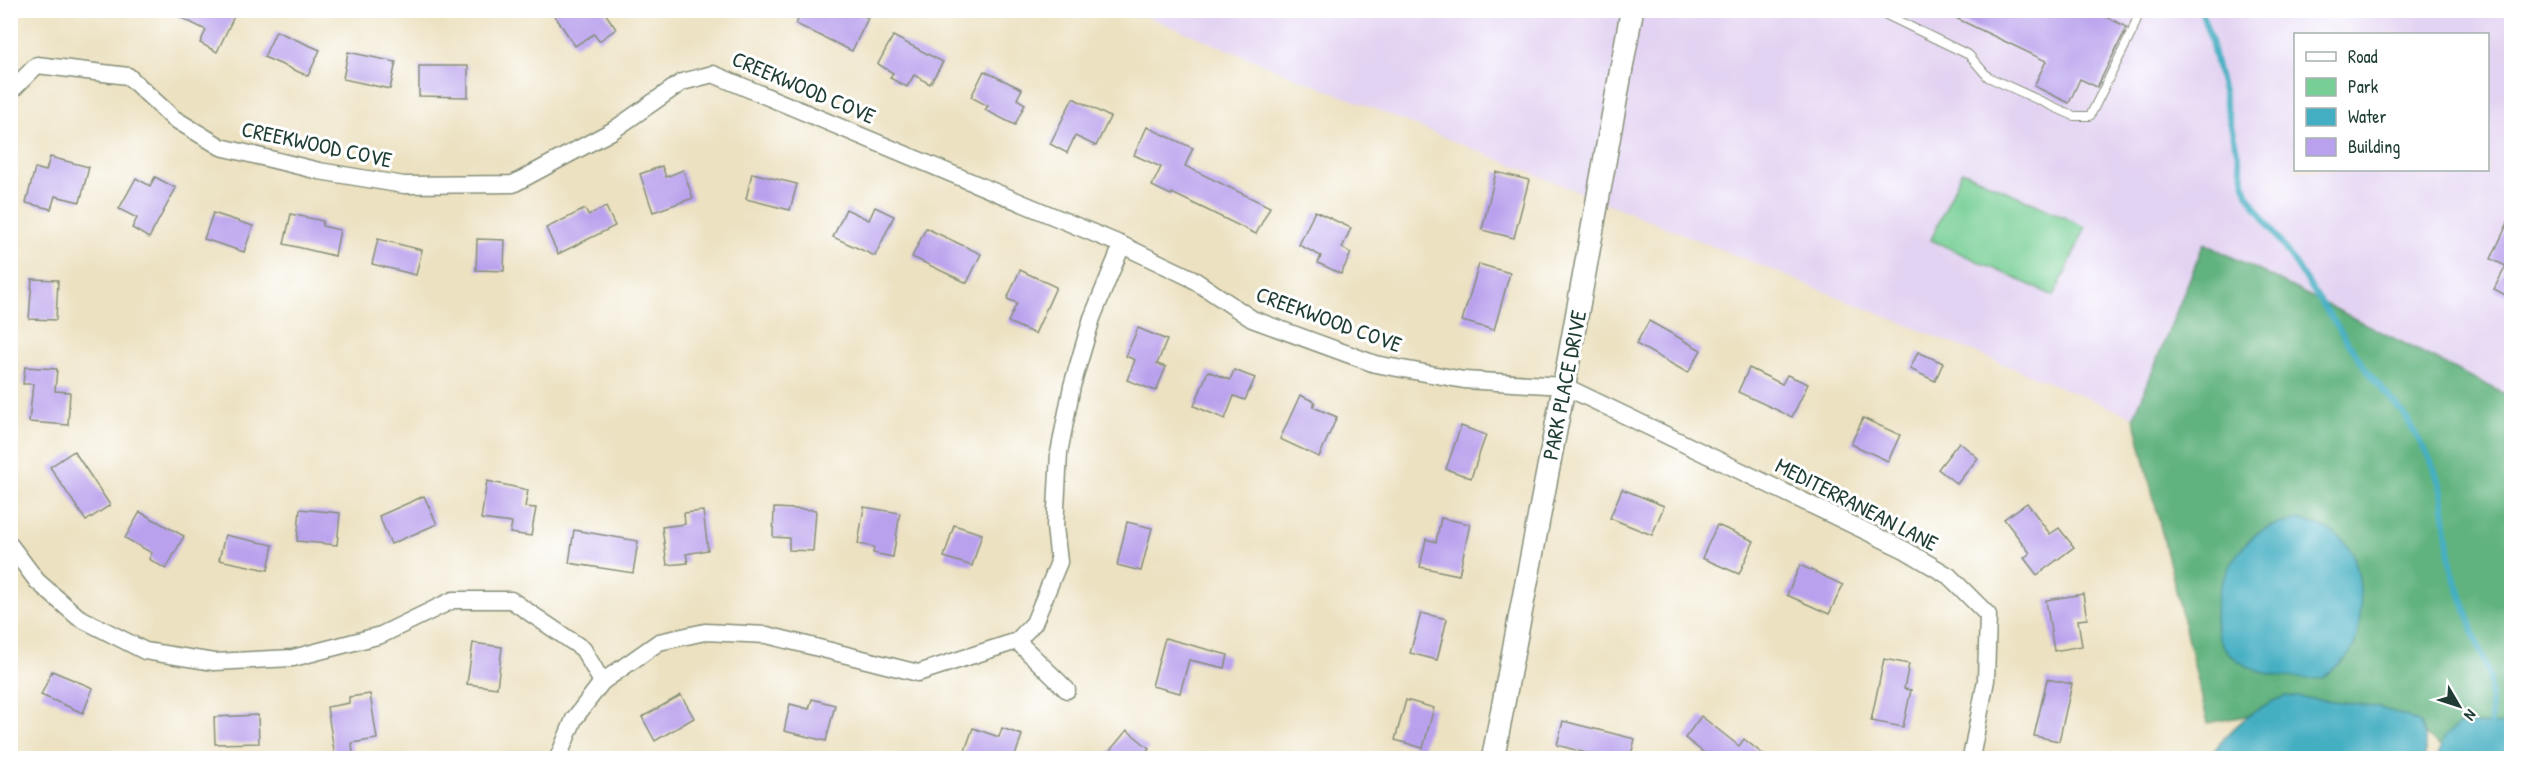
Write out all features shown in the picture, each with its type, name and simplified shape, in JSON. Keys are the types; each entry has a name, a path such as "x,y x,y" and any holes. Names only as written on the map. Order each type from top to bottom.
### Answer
{"street":[{"name":"PARK PLACE DRIVE","path":"1493,759 1632,10"},
{"name":"CREEKWOOD COVE","path":"10,92 37,65 128,76 173,118 221,147 319,171 404,185 513,184 612,131 682,82 713,74 1122,244 1191,278 1252,319 1375,364 1464,380 1564,386"},
{"path":"558,759 574,719 602,682 659,642 705,632 767,634 918,673 1017,641 1034,623 1059,562 1055,527 1059,464 1070,397 1092,318 1122,244"},
{"name":"MEDITERRANEAN LANE","path":"1564,386 1905,550 1949,576 1988,615 1986,680 1971,759"},
{"path":"10,545 36,581 78,617 145,651 214,662 293,658 381,635 453,600 511,600 583,648 602,682"},
{"path":"1017,641 1067,690"}],"lane":[{"path":"1880,11 1969,55 1988,77 2074,116 2090,116 2132,32 2140,10"}],"shaded area":[{"path":"1133,11 2511,11 2511,397 2204,243 2134,417"}],"green space":[{"path":"1962,171 2086,227 2054,296 1931,240"},
{"path":"2204,243 2511,397 2511,754 2447,752 2417,728 2323,702 2208,723 2134,417"}],"water":[{"path":"2300,520 2326,529 2348,546 2360,584 2360,615 2355,643 2344,660 2322,678 2316,679 2270,674 2249,667 2230,654 2220,640 2215,624 2220,587 2228,568 2239,552 2264,529"},
{"path":"2286,696 2355,704 2405,716 2420,723 2425,737 2425,758 2209,758 2233,729 2263,706"},
{"path":"2460,724 2511,725 2511,758 2437,758 2445,736"}],"building":[{"path":"166,10 237,10 217,52 200,43 206,30"},
{"path":"551,10 603,10 616,29 599,41 594,34 575,46"},
{"path":"802,10 851,10 868,18 852,51 796,24"},
{"path":"1939,10 2107,10 2104,16 2127,27 2097,87 2080,79 2069,103 2034,86 2046,61"},
{"path":"276,31 320,50 308,76 264,57"},
{"path":"893,36 943,62 930,84 914,75 907,87 890,78 893,73 878,64"},
{"path":"348,52 396,62 390,89 343,79"},
{"path":"419,66 468,66 468,97 419,96"},
{"path":"984,71 1022,89 1017,99 1025,104 1015,125 985,110 988,106 971,97"},
{"path":"1073,98 1110,117 1096,146 1075,136 1067,153 1050,144"},
{"path":"1147,127 1193,148 1185,166 1270,207 1256,234 1172,193 1171,195 1152,186 1161,167 1134,155"},
{"path":"50,157 89,167 80,202 55,196 51,209 26,203 35,168 46,171"},
{"path":"662,166 666,177 683,170 693,198 653,212 640,174"},
{"path":"1496,172 1529,180 1514,238 1482,230"},
{"path":"752,173 797,184 790,210 746,199"},
{"path":"155,177 176,188 149,238 132,228 137,218 119,209 136,178 150,186"},
{"path":"606,207 615,226 558,254 546,228 585,209 588,215"},
{"path":"875,207 894,216 875,256 833,237 846,209 869,220"},
{"path":"1315,211 1351,228 1342,248 1351,253 1341,274 1318,263 1321,256 1299,245"},
{"path":"213,213 253,226 244,252 204,239"},
{"path":"291,214 323,221 322,226 340,230 335,256 284,244"},
{"path":"2511,216 2511,298 2494,289 2506,266 2491,259"},
{"path":"926,228 981,254 967,283 912,257"},
{"path":"378,239 422,250 416,275 372,264"},
{"path":"477,239 505,240 504,271 476,270"},
{"path":"1479,264 1510,273 1494,330 1462,321"},
{"path":"1020,270 1056,287 1035,334 1008,322 1017,303 1007,299"},
{"path":"32,279 58,280 56,320 29,319"},
{"path":"1649,321 1701,350 1688,373 1636,344"},
{"path":"1138,328 1167,340 1157,364 1166,367 1156,391 1127,380 1135,360 1126,356"},
{"path":"1918,352 1943,363 1935,381 1910,369"},
{"path":"25,367 57,369 55,391 70,392 68,425 29,422 33,384 23,384"},
{"path":"1749,368 1782,384 1787,375 1808,384 1792,417 1738,392"},
{"path":"1234,370 1255,378 1245,400 1234,396 1225,419 1194,406 1208,371 1230,380"},
{"path":"1300,395 1315,402 1313,407 1337,417 1319,457 1280,439"},
{"path":"1863,418 1900,435 1888,461 1851,444"},
{"path":"1461,426 1486,435 1471,478 1446,469"},
{"path":"1959,442 1978,458 1957,484 1938,469"},
{"path":"74,451 110,505 86,521 50,467"},
{"path":"487,481 528,490 525,507 536,508 531,536 510,533 512,523 481,519"},
{"path":"1622,489 1664,506 1652,535 1610,518"},
{"path":"424,496 437,524 391,544 379,516"},
{"path":"2027,503 2050,534 2059,528 2074,547 2037,575 2024,558 2030,553 2004,519"},
{"path":"864,507 900,513 893,557 873,553 874,547 858,544"},
{"path":"774,508 816,510 813,551 789,550 789,538 773,537"},
{"path":"300,509 340,513 337,545 297,541"},
{"path":"703,511 708,550 686,554 688,563 667,565 662,527 685,524 684,513"},
{"path":"140,512 184,536 166,569 149,559 152,553 125,538"},
{"path":"1441,518 1470,524 1459,575 1420,567 1426,539 1436,542"},
{"path":"1127,522 1152,528 1141,571 1117,565"},
{"path":"954,525 982,534 972,566 944,557"},
{"path":"1717,525 1754,541 1739,574 1702,558"},
{"path":"574,530 638,541 633,573 569,563"},
{"path":"225,535 273,545 268,570 219,560"},
{"path":"1800,565 1843,585 1829,614 1787,595"},
{"path":"2083,594 2087,619 2078,620 2082,646 2054,651 2046,600"},
{"path":"1421,613 1447,619 1437,660 1410,653"},
{"path":"1165,638 1228,655 1225,668 1189,660 1180,693 1152,686"},
{"path":"473,643 502,647 497,688 467,684"},
{"path":"1884,659 1909,664 1904,689 1911,690 1903,727 1871,721"},
{"path":"52,671 93,688 83,713 41,695"},
{"path":"2047,679 2072,684 2059,741 2034,736"},
{"path":"370,694 377,739 352,743 353,754 335,757 327,707 349,703 349,697"},
{"path":"681,695 694,718 655,741 642,717"},
{"path":"812,699 835,705 826,741 784,731 790,704 809,709"},
{"path":"1406,700 1434,708 1423,748 1395,740"},
{"path":"258,715 259,743 215,744 214,717"},
{"path":"1701,716 1739,746 1744,739 1769,759 1712,759 1685,738"},
{"path":"1563,721 1635,739 1630,759 1608,759 1557,745"},
{"path":"973,728 999,737 1002,728 1022,735 1014,759 962,759"},
{"path":"1127,730 1149,748 1140,759 1103,759"}],"waterway":[{"path":"2201,10 2210,37 2247,193 2371,376 2404,414 2433,465 2442,492 2452,570 2490,679 2491,724"}]}
